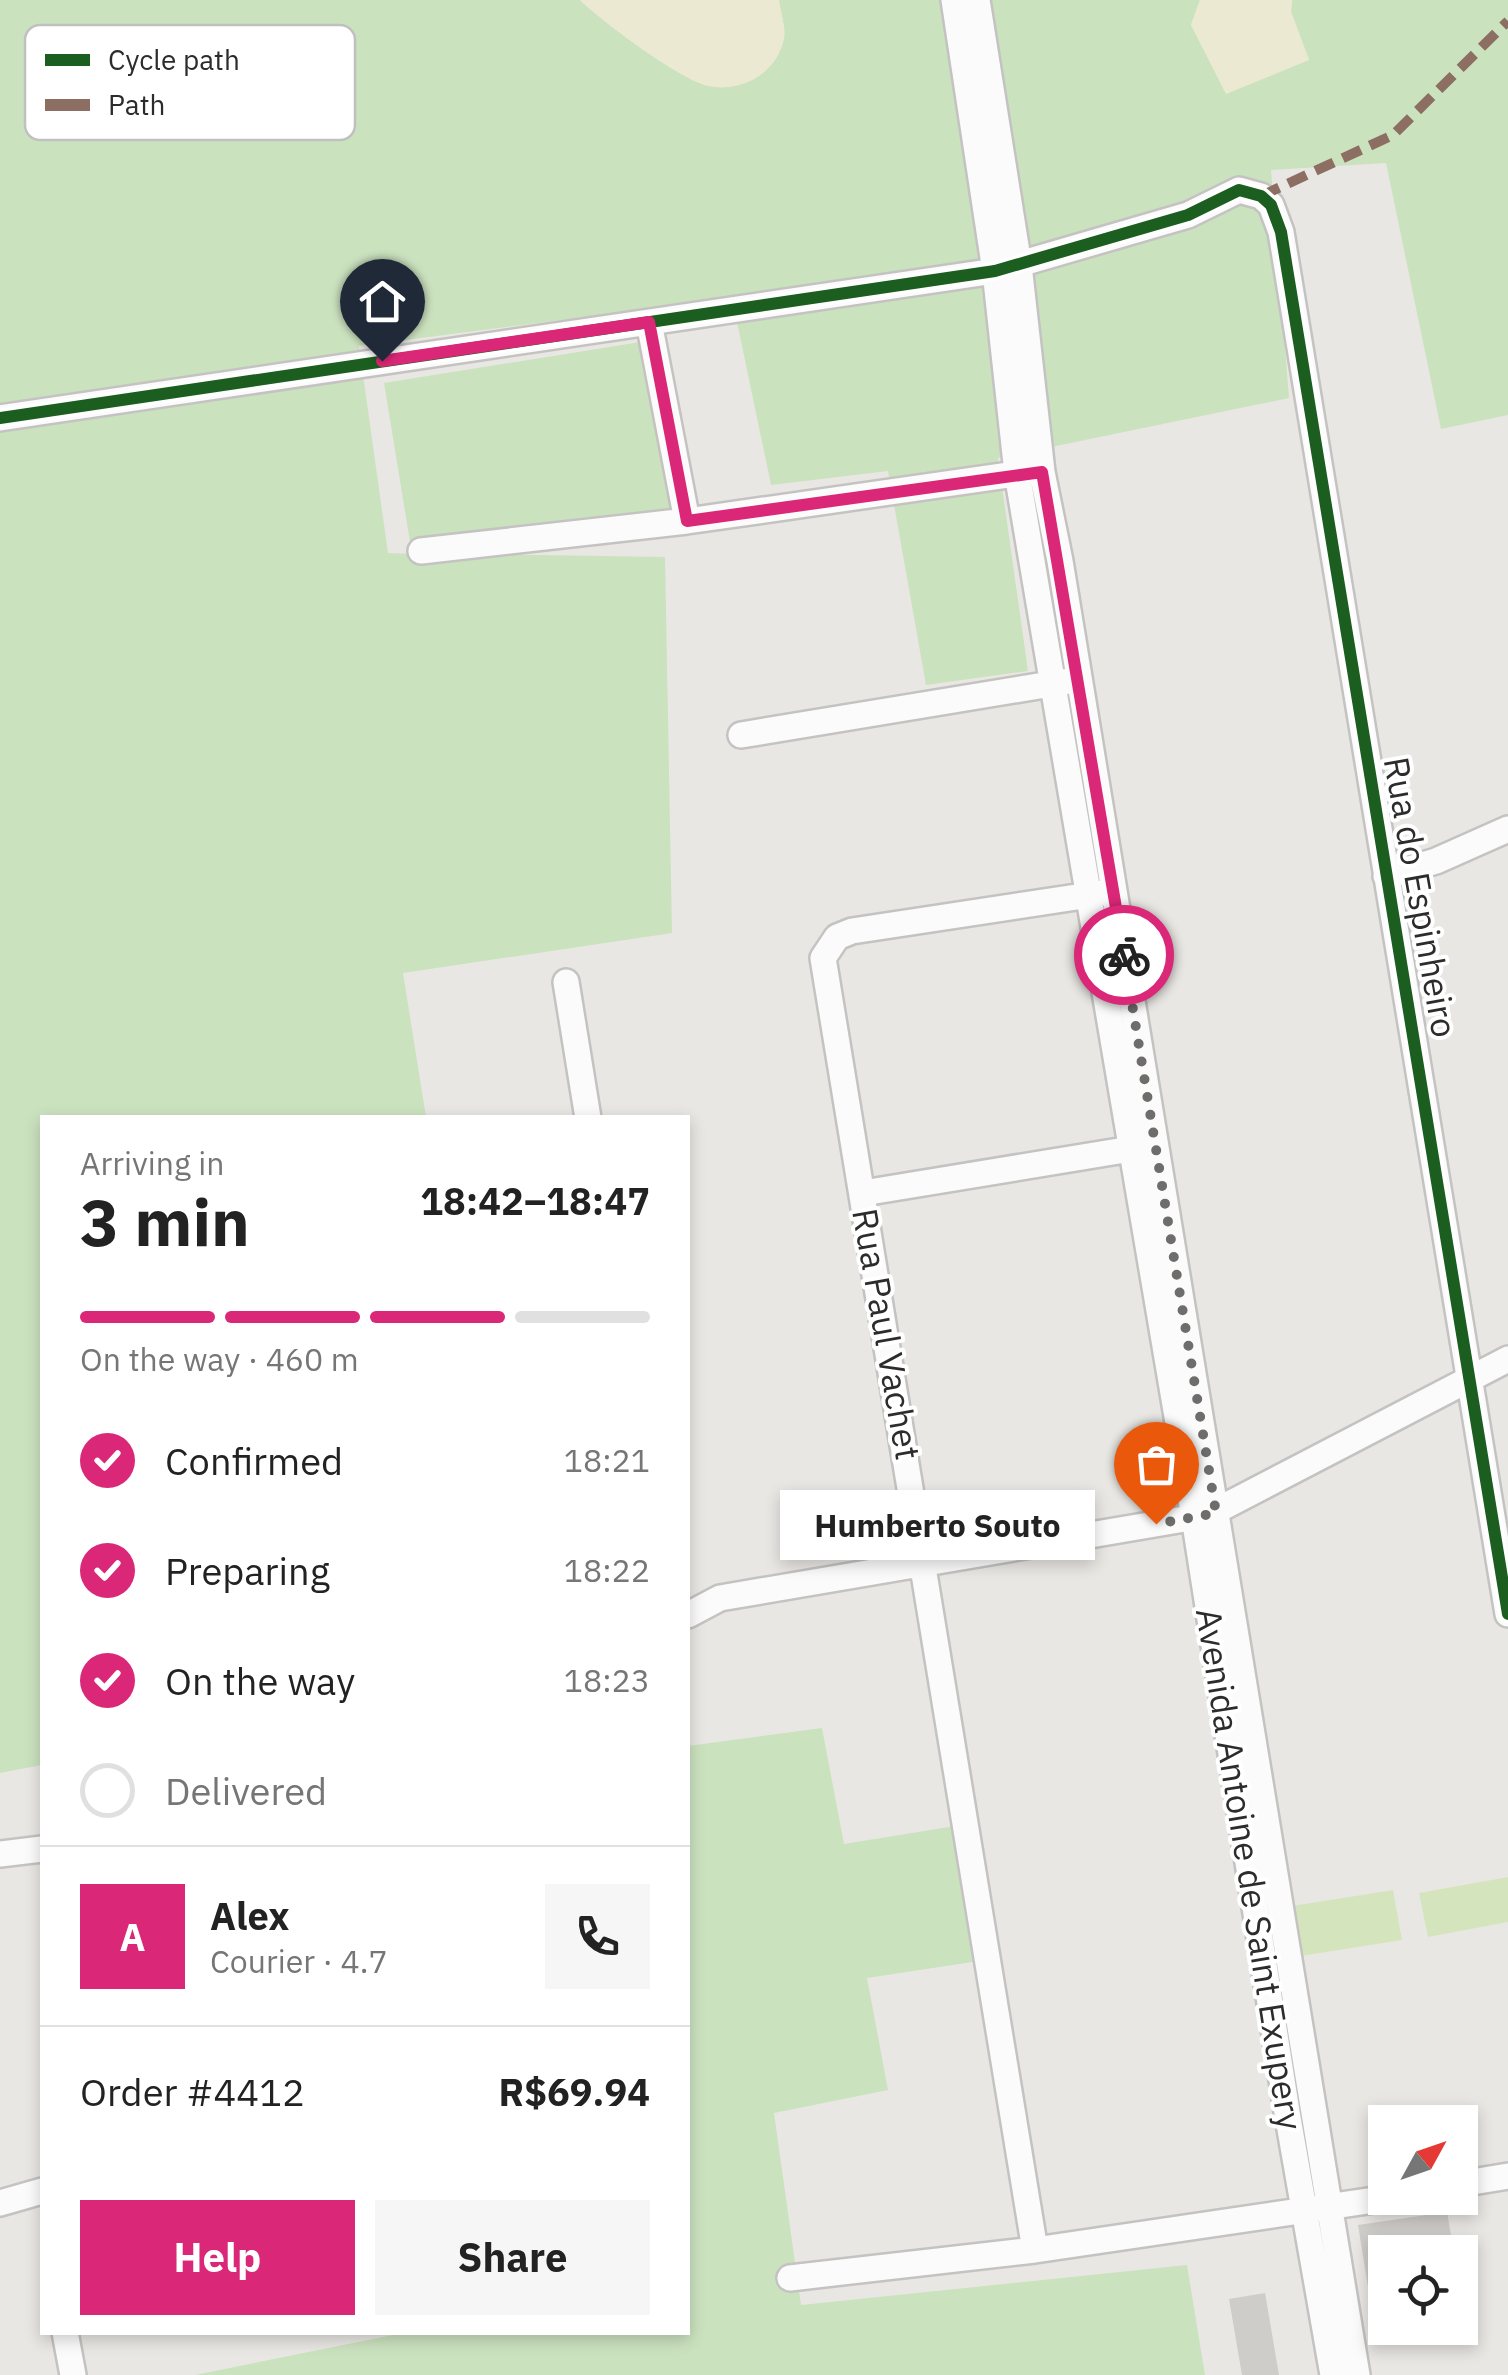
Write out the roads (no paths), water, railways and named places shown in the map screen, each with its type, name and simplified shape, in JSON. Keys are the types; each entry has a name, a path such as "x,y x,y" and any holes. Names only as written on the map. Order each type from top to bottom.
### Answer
{"street":[{"name":"Avenida Antoine de Saint Exupery","path":"954,0 1007,268"},
{"name":"Avenida Antoine de Saint Exupery","path":"977,0 1053,683 1102,894 1316,2210 1334,2375"},
{"name":"Rua do Espinheiro","path":"1007,268 1188,215 1239,190 1261,196 1272,206 1281,232 1508,1614"},
{"path":"0,418 1007,268"},
{"path":"649,322 687,521"},
{"name":"Avenida Antoine de Saint Exupery","path":"1029,472 1079,679 1131,1149 1205,1515"},
{"path":"421,551 687,521 1029,472"},
{"path":"741,735 1079,679"},
{"path":"1386,876 1436,861 1508,830"},
{"name":"Rua Paul Vachet","path":"1036,2250 925,1562 824,973 827,946 852,931 1102,894"},
{"path":"566,982 588,1115"},
{"path":"863,1193 1131,1149"},
{"path":"690,1614 720,1598 1205,1515 1508,1358"},
{"path":"0,1854 40,1848"},
{"path":"1478,2181 1508,2176"},
{"path":"0,2203 40,2200"},
{"path":"790,2278 1036,2250 1368,2201"},
{"name":"Avenida Antoine de Saint Exupery","path":"1316,2210 1356,2375"},
{"path":"66,2335 74,2375"}],"place":[{"name":"Humberto Souto","path":"1156,1524"}]}
